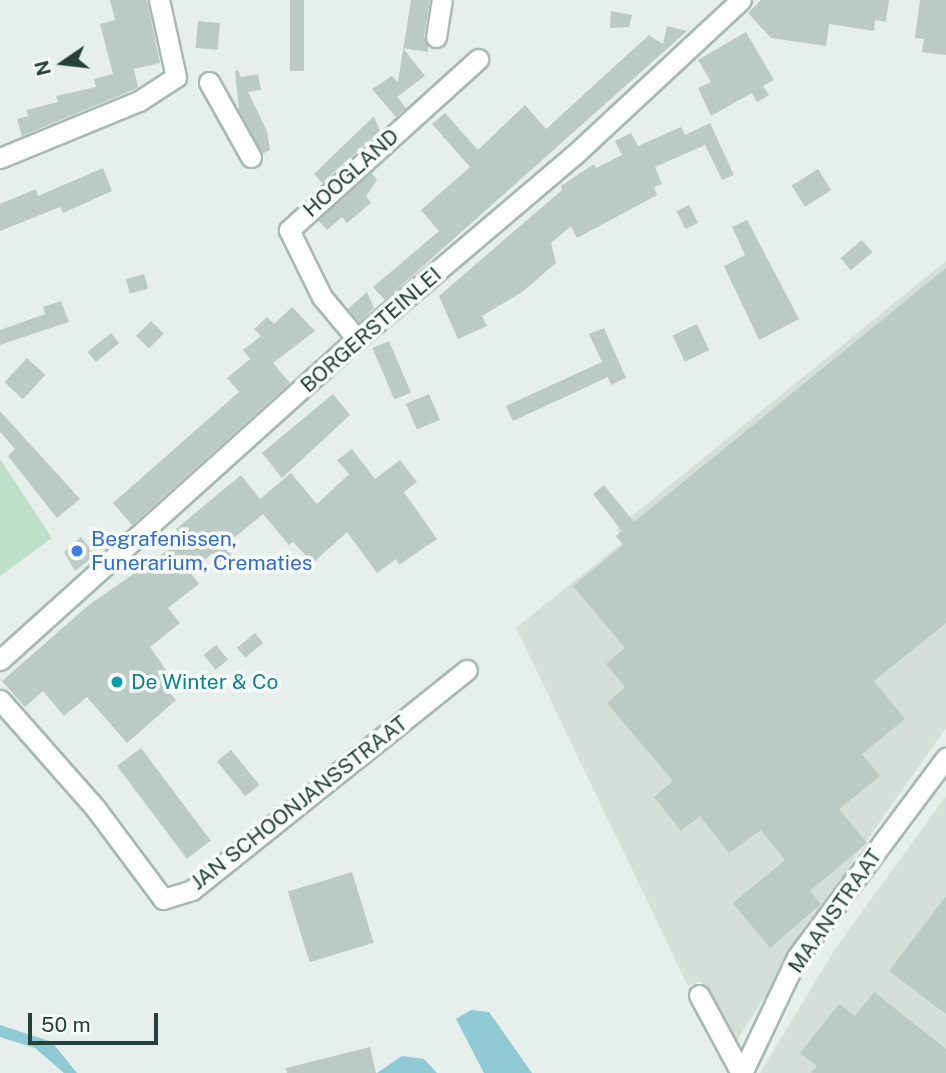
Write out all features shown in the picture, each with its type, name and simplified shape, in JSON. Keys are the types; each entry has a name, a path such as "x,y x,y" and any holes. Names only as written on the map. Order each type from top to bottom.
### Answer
{"street":[{"path":"0,158 139,101 176,77 159,0"},
{"path":"436,37 442,0"},
{"name":"BORGERSTEINLEI","path":"0,660 357,339 573,156 741,0"},
{"name":"HOOGLAND","path":"357,339 322,298 289,230 478,59"},
{"path":"209,82 251,158"},
{"name":"JAN SCHOONJANSSTRAAT","path":"0,700 96,809 163,899 192,890 467,670"},
{"name":"MAANSTRAAT","path":"742,1073 797,957 946,758"},
{"path":"699,995 742,1073"}],"shaded area":[{"path":"946,261 946,728 860,850 733,1046 701,981 688,986 516,628 624,541 616,529"},
{"path":"946,796 946,1073 760,1073 835,949"}],"green space":[{"path":"0,459 52,538 0,576"}],"water":[{"path":"471,1010 489,1012 532,1073 484,1073 456,1019"},
{"path":"0,1025 52,1042 77,1073 64,1073 35,1048 0,1037"},
{"path":"402,1056 424,1059 437,1073 377,1073"}],"building":[{"path":"110,0 147,0 160,63 134,69 138,87 133,90 22,136 17,119 28,116 27,110 58,102 56,96 96,87 94,79 113,74 100,24 115,20"},
{"path":"290,0 304,0 304,71 290,71"},
{"path":"411,0 430,0 424,36 428,52 403,48"},
{"path":"761,0 889,0 886,22 875,20 874,31 829,24 826,46 771,38 748,13"},
{"path":"920,0 946,0 946,55 922,52 924,39 915,38"},
{"path":"611,11 632,15 629,27 610,28"},
{"path":"198,21 220,23 218,50 196,48"},
{"path":"667,26 687,31 385,300 373,287 439,231 421,210 470,167 432,124 445,113 478,150 525,105 546,129 649,35 663,44"},
{"path":"746,32 774,80 763,86 769,95 757,102 752,93 711,116 698,88 711,82 698,60"},
{"path":"403,48 425,76 397,97 406,108 396,117 372,89 392,76 398,82"},
{"path":"238,70 241,77 258,74 261,90 248,92 267,131 270,150 262,154 239,110 235,71"},
{"path":"374,116 380,131 322,183 314,174"},
{"path":"710,123 734,175 722,180 705,145 655,167 662,184 654,187 657,195 577,238 571,226 551,243 556,263 522,292 482,316 487,326 458,339 439,296 562,190 561,186 594,164 596,168 622,155 615,141 631,133 638,146 681,127 685,135"},
{"path":"103,168 112,191 63,213 60,207 0,231 0,204 36,189 38,196"},
{"path":"818,169 831,190 805,207 792,185"},
{"path":"371,172 377,180 366,196 371,203 347,223 342,217 327,230 318,220"},
{"path":"689,205 698,223 686,229 677,211"},
{"path":"747,220 799,319 759,340 724,266 745,255 732,227"},
{"path":"862,240 872,252 851,270 841,258"},
{"path":"946,268 946,623 874,681 905,719 862,754 880,776 839,809 867,843 810,891 821,904 770,948 733,903 785,860 761,830 729,853 700,816 681,831 654,797 673,781 607,703 625,687 606,664 625,648 573,586 623,545 616,536 622,531 593,494 604,485 634,522"},
{"path":"144,274 148,288 130,294 126,279"},
{"path":"367,292 374,308 359,322 348,309"},
{"path":"61,301 69,322 0,345 0,330 45,314 43,307"},
{"path":"292,307 315,331 273,363 290,383 132,525 113,503 239,392 227,378 250,359 243,350 261,336 254,329 267,317 274,324"},
{"path":"151,321 164,334 149,349 136,336"},
{"path":"697,324 709,350 685,362 673,335"},
{"path":"604,328 626,378 611,385 608,377 513,421 506,406 602,362 589,334"},
{"path":"111,333 119,343 96,362 88,352"},
{"path":"389,341 411,393 394,400 372,348"},
{"path":"27,358 45,375 23,399 4,382"},
{"path":"333,394 350,415 282,478 262,453"},
{"path":"429,394 440,420 417,430 406,404"},
{"path":"0,411 80,499 57,518 8,456 15,449 0,432"},
{"path":"352,449 375,479 400,460 417,482 404,492 437,539 399,565 396,559 377,573 347,532 313,563 293,542 289,545 263,514 224,546 234,558 223,566 213,553 190,572 199,584 168,608 180,623 150,647 176,684 167,690 176,700 127,743 87,697 64,716 43,691 25,707 2,681 90,604 184,539 176,529 241,475 260,499 291,473 317,504 349,474 337,460"},
{"name":"Begrafenissen, Funerarium, Crematies","path":"81,537 95,555 75,571 64,552"},
{"path":"255,633 263,643 245,658 237,647"},
{"path":"216,645 228,660 216,670 204,655"},
{"path":"141,748 211,841 187,859 117,766"},
{"path":"231,750 259,785 245,796 217,761"},
{"path":"352,872 374,943 310,962 288,892"},
{"path":"946,896 946,1014 889,971"},
{"path":"874,992 946,1049 946,1073 811,1073 817,1066 800,1053 839,1004 855,1016"},
{"path":"370,1047 376,1073 287,1073 286,1068"}],"place":[{"name":"Begrafenissen, Funerarium, Crematies","path":"77,551"},
{"name":"De Winter & Co","path":"117,682"}]}
